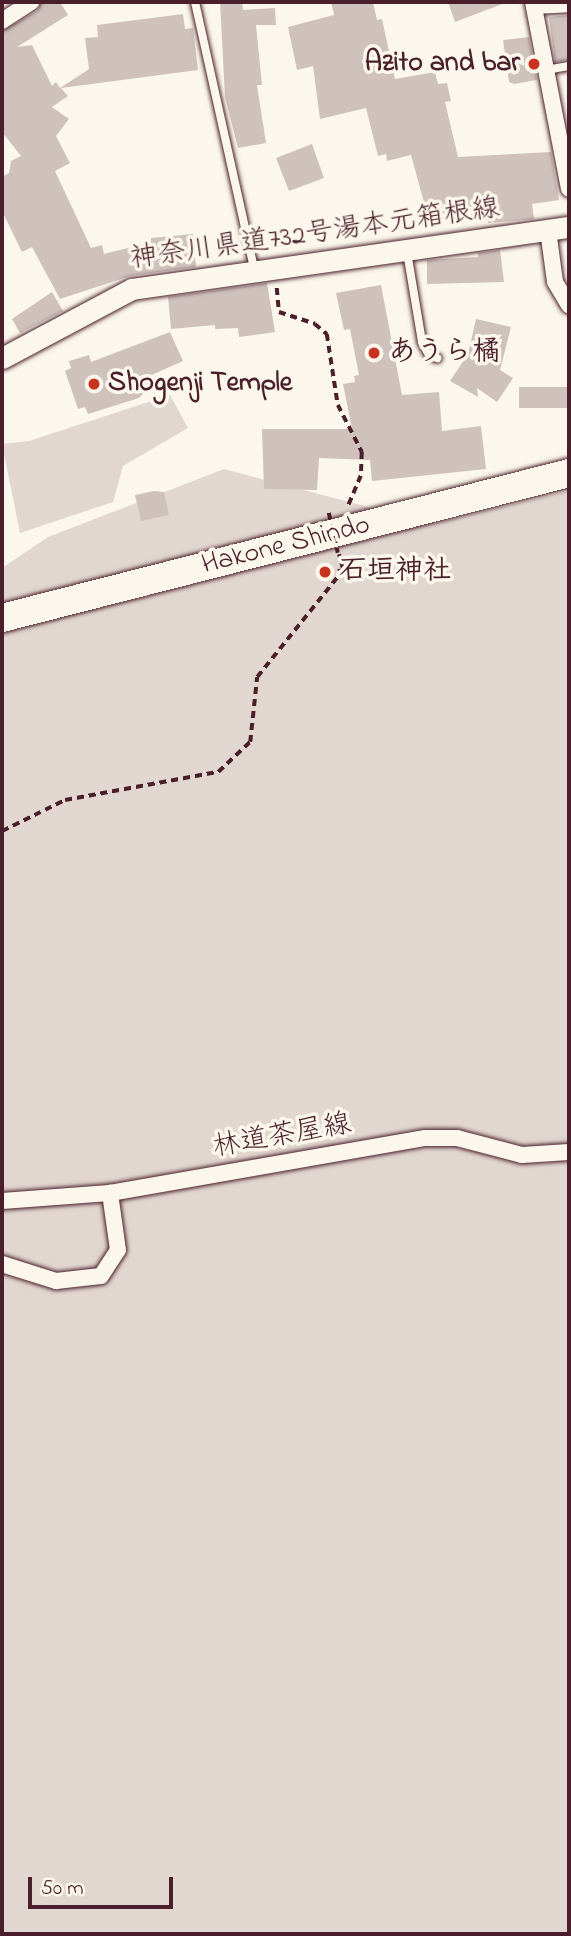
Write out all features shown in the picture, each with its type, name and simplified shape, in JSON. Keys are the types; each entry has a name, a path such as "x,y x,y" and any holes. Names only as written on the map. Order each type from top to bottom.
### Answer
{"highway":[{"name":"Hakone Shindo","path":"2,618 569,473"}],"main road":[{"name":"神奈川県道732号湯本元箱根線","path":"2,358 118,293 265,269 569,227"}],"street":[{"path":"2,20 32,2"},
{"path":"569,4 533,4 547,70 563,120 569,189"},
{"path":"548,230 555,282 569,305"},
{"name":"林道茶屋線","path":"2,1201 110,1193 425,1138 457,1138 522,1155 569,1152"},
{"path":"2,1264 20,1273 56,1281 101,1276 118,1250 110,1193"}],"lane":[{"path":"195,2 265,269"},
{"path":"547,70 569,66"},
{"path":"406,249 422,342 429,355 437,358"}],"path":[{"path":"265,269 279,312 315,324 327,334 338,405 362,452 361,476 348,507 327,513 342,570"},
{"path":"326,574 342,570"},
{"path":"2,831 65,800 218,772 250,742 257,677 342,570"}],"shaded area":[{"path":"170,395 188,428 123,466 113,502 20,533 2,444 29,441"},
{"path":"224,469 433,524 569,491 569,1934 2,1934 2,568 48,537"}],"building":[{"path":"41,2 60,2 68,15 17,47 32,45 52,86 56,82 60,88 89,69 85,38 98,37 97,25 183,14 185,29 193,28 198,70 61,88 68,96 52,107 69,119 56,136 70,163 55,171 91,248 102,245 104,254 151,242 151,238 193,234 196,267 130,276 60,299 32,247 22,252 2,211 2,177 9,173 11,161 21,156 2,132 2,31 37,11"},
{"path":"220,2 242,2 243,10 275,8 276,25 256,25 262,85 257,85 266,143 238,148 225,97"},
{"path":"331,2 373,2 377,20 382,19 395,79 435,72 438,84 447,83 451,101 445,102 458,157 551,152 559,200 532,204 534,219 488,223 487,212 469,216 467,208 428,217 411,155 387,161 386,154 378,156 366,108 320,119 313,66 297,70 288,27 334,15"},
{"path":"448,2 505,2 505,3 455,22"},
{"path":"569,15 569,60 555,62 549,17"},
{"path":"529,37 537,80 514,84 509,82 503,40"},
{"path":"312,144 324,178 289,191 276,158"},
{"path":"500,250 504,282 427,284 427,260 478,257 478,253"},
{"path":"267,283 275,332 239,337 238,328 215,329 215,325 171,329 168,297"},
{"path":"381,285 402,395 439,392 442,431 481,426 486,469 372,481 370,460 319,458 317,490 264,489 262,429 352,429 343,384 355,382 354,376 359,375 350,329 344,330 336,293"},
{"path":"52,292 63,311 20,333 12,319"},
{"path":"476,319 511,327 500,370 513,378 497,402 477,388 478,397 450,381 468,354"},
{"path":"170,332 183,361 145,378 149,387 139,398 88,414 85,407 78,409 65,371 71,368 69,361 89,355 91,362"},
{"path":"519,387 569,387 569,408 519,408"},
{"path":"164,492 169,515 141,521 135,495"}],"place":[{"name":"Azito and bar","path":"534,64"},
{"name":"あうら橘","path":"374,353"},
{"name":"Shogenji Temple","path":"94,384"},
{"name":"石垣神社","path":"325,572"}]}
